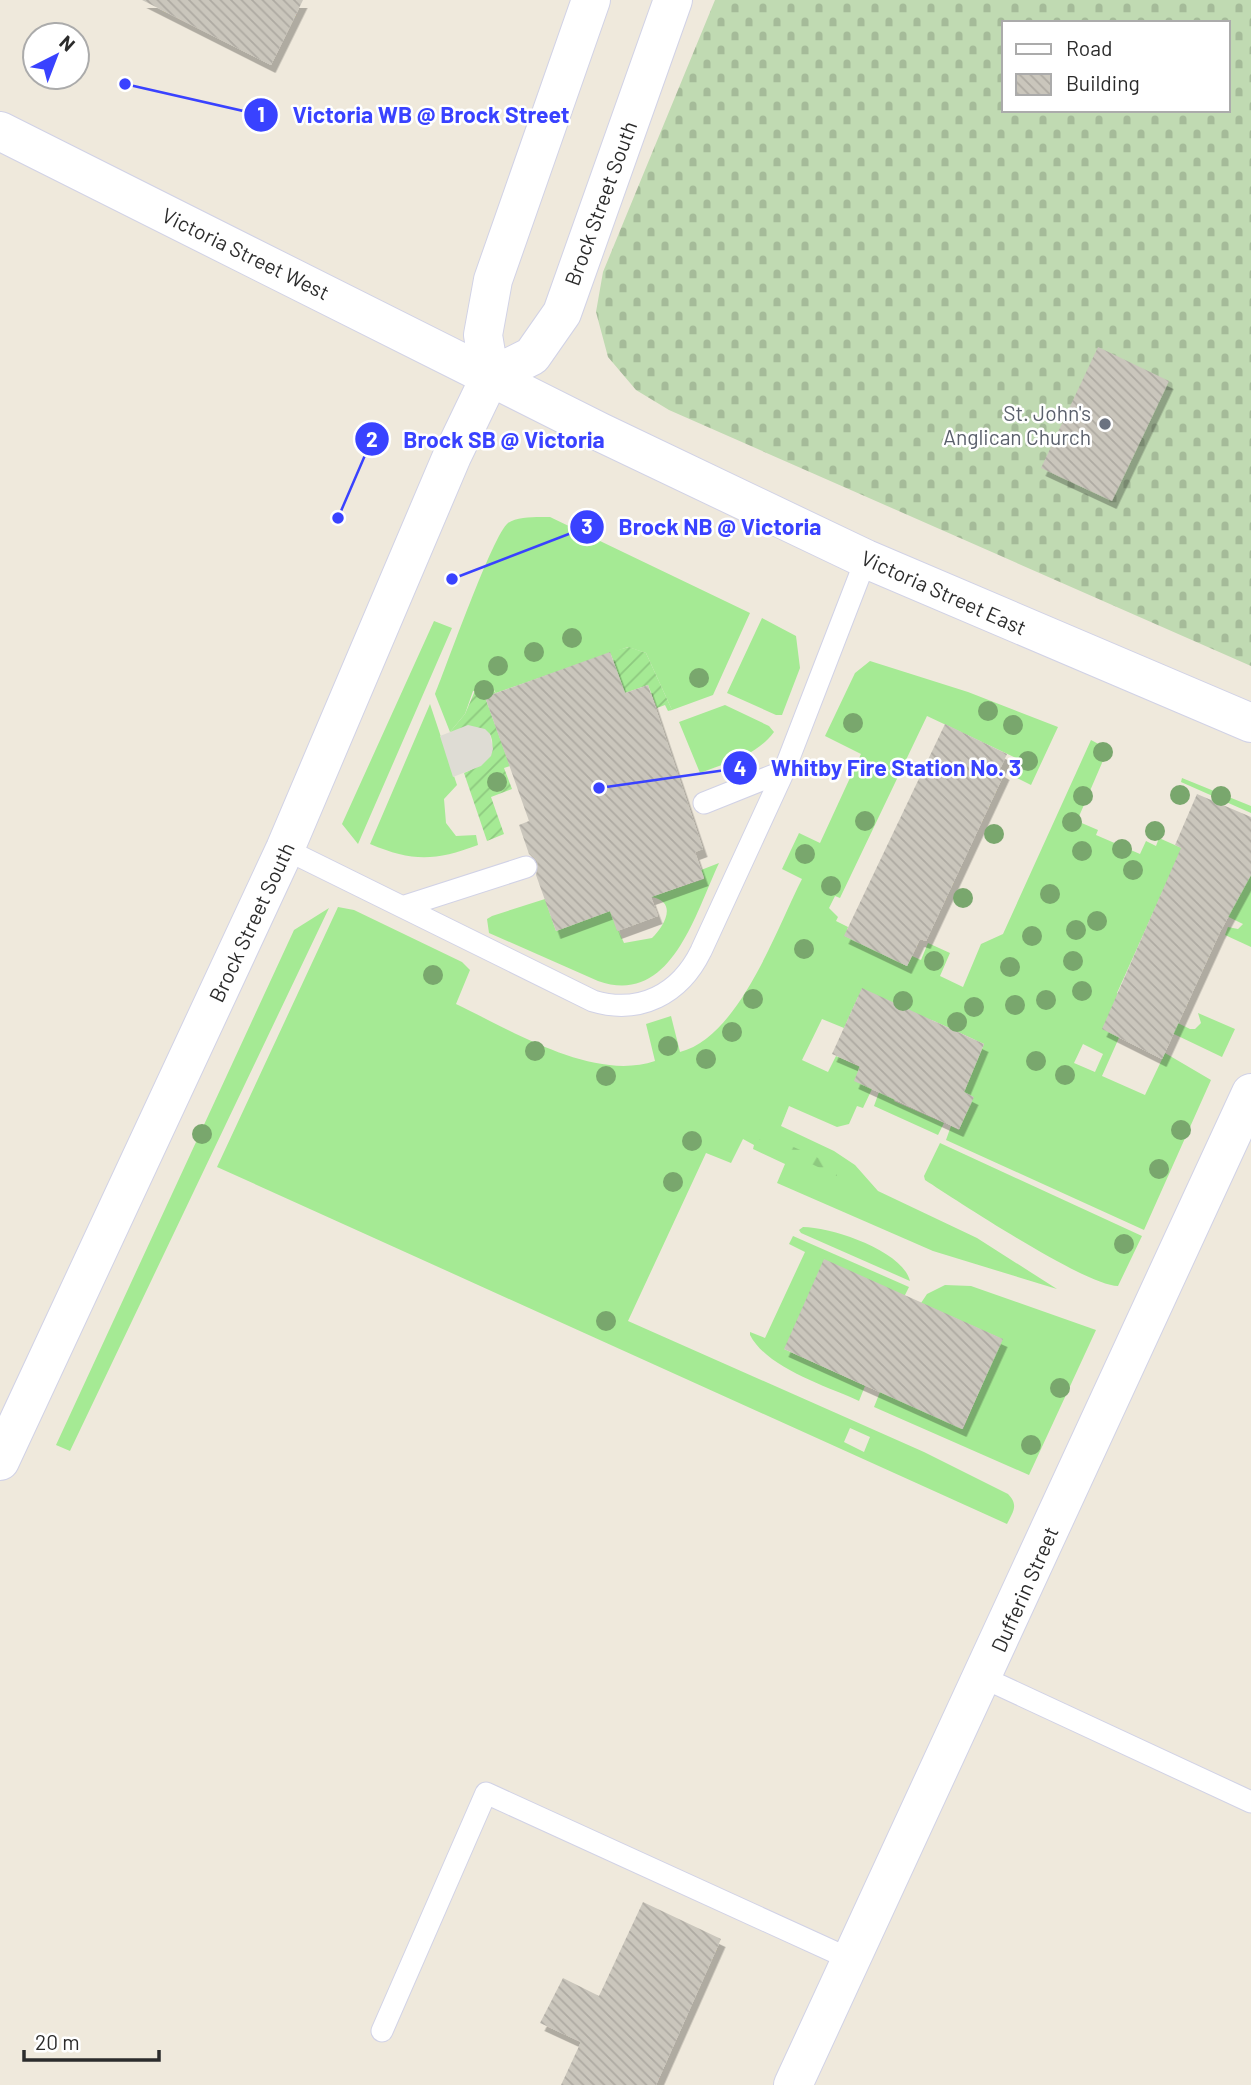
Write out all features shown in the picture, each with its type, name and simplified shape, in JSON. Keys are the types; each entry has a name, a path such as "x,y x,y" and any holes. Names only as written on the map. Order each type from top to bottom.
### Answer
{"main road":[{"path":"490,377 483,335 493,280 591,0"},
{"name":"Brock Street South","path":"0,1461 285,849 452,456 490,377 532,356 562,313 673,0"},
{"name":"Victoria Street West","path":"0,131 490,377"},
{"name":"Victoria Street East","path":"490,377 866,559 1251,723"},
{"name":"Dufferin Street","path":"793,2085 984,1678 1251,1093"}],"lane":[{"path":"285,849 593,1001 608,1006 643,1004 673,989 694,966 785,771 866,559"},
{"path":"704,803 785,771"},
{"path":"405,906 526,867"},
{"path":"984,1678 1251,1802"},
{"path":"382,2031 486,1793 852,1960"}],"green space":[{"path":"715,0 1251,0 1251,666 669,410 636,390 608,357 596,312 603,272"},
{"path":"550,517 750,613 713,695 672,710 646,653 628,647 496,693 492,687 473,691 465,714 450,732 435,694 492,551 508,523 523,518"},
{"path":"762,618 796,636 800,668 782,715 776,715 727,693"},
{"path":"434,621 452,628 358,844 342,824"},
{"path":"629,647 646,653 672,710 668,711 665,705 657,708 648,685 625,693 610,652"},
{"path":"870,661 968,692 1058,727 1031,785 1009,774 1016,758 927,716 840,898 835,896 829,908 838,917 836,921 848,927 845,936 907,966 912,956 921,960 928,943 950,953 940,976 963,987 981,944 1003,934 1091,740 1108,749 1077,821 1098,830 1096,835 1140,854 1146,841 1156,846 1159,838 1249,878 1251,875 1251,947 1225,935 1228,927 1238,929 1243,924 1165,886 1117,993 1190,1029 1195,1029 1201,1023 1198,1013 1235,1029 1222,1057 1130,1013 1102,1076 1145,1095 1165,1053 1211,1080 1144,1230 946,1140 951,1126 959,1130 973,1097 964,1092 984,1044 934,1021 858,997 844,1028 822,1019 802,1060 828,1072 836,1056 860,1067 872,1089 863,1108 857,1106 849,1124 837,1127 789,1106 781,1126 834,1151 855,1165 878,1191 977,1238 1057,1289 933,1251 777,1183 785,1164 753,1149 754,1145 743,1139 731,1163 706,1153 628,1321 924,1452 1008,1494 1014,1505 1007,1524 217,1167 338,907 354,910 462,962 470,970 456,1004 553,1050 605,1065 631,1066 655,1061 646,1024 671,1016 680,1052 701,1042 720,1026 738,1004 768,952 802,879 782,869 799,833 820,843 861,754 825,736 855,673","holes":["1083,1044 1103,1054 1095,1072 1074,1063","850,1428 870,1437 864,1452 844,1442"]},
{"path":"487,684 496,693 485,697 510,766 504,768 512,789 491,797 504,834 487,841 464,773 482,763 490,753 490,734 450,732 465,714 477,686"},
{"path":"430,704 457,785 444,799 446,823 456,836 476,835 478,845 436,856 399,854 370,844"},
{"path":"725,705 769,726 774,732 750,753 700,773 679,722"},
{"path":"1182,778 1251,806 1251,813 1181,782"},
{"path":"719,863 677,951 662,969 644,981 623,985 598,981 489,933 487,919 545,899 556,931 610,911 624,943 652,938 665,921 667,909 659,899 651,897 704,879 701,870"},
{"path":"329,908 70,1451 56,1445 294,930"},
{"path":"901,1084 894,1101 944,1123 938,1135 874,1106 879,1092"},
{"path":"752,1129 837,1166 837,1176 748,1134"},
{"path":"940,1143 1142,1236 1118,1286 1079,1273 925,1180 924,1176"},
{"path":"803,1227 848,1236 881,1251 905,1270 910,1281 801,1233 799,1230"},
{"path":"793,1236 909,1287 905,1295 784,1349 865,1386 859,1401 783,1366 758,1347 750,1335 750,1332 765,1338 805,1252 789,1244"},
{"path":"945,1285 971,1286 1096,1330 1029,1475 874,1407 880,1392 963,1429 1002,1339 921,1303 927,1294"}],"shaded area":[{"path":"468,725 485,729 490,734 493,749 491,756 481,766 453,777 440,736"}],"building":[{"path":"142,0 303,0 271,65"},
{"name":"St. John's Anglican Church","path":"1098,347 1169,381 1112,501 1041,468"},
{"path":"610,652 625,693 648,685 703,849 695,852 704,878 651,897 658,916 617,931 610,911 556,931 536,875 538,862 529,854 519,825 529,821 485,697"},
{"path":"945,724 1007,754 1000,769 1005,772 926,941 920,939 907,966 844,936"},
{"path":"1197,794 1251,817 1251,875 1220,932 1162,1059 1102,1029 1181,848 1175,845"},
{"path":"862,988 984,1044 964,1092 974,1097 959,1129 854,1081 860,1066 832,1054"},
{"path":"824,1259 1003,1339 962,1429 784,1349"},
{"path":"643,1902 721,1939 656,2085 561,2085 581,2042 540,2023 563,1978 599,1996"}],"place":[{"name":"Victoria WB @ Brock Street","path":"125,84"},
{"name":"St. John's Anglican Church","path":"1105,424"},
{"name":"Brock SB @ Victoria","path":"338,518"},
{"name":"Brock NB @ Victoria","path":"452,579"},
{"name":"Whitby Fire Station No. 3","path":"599,788"}]}
